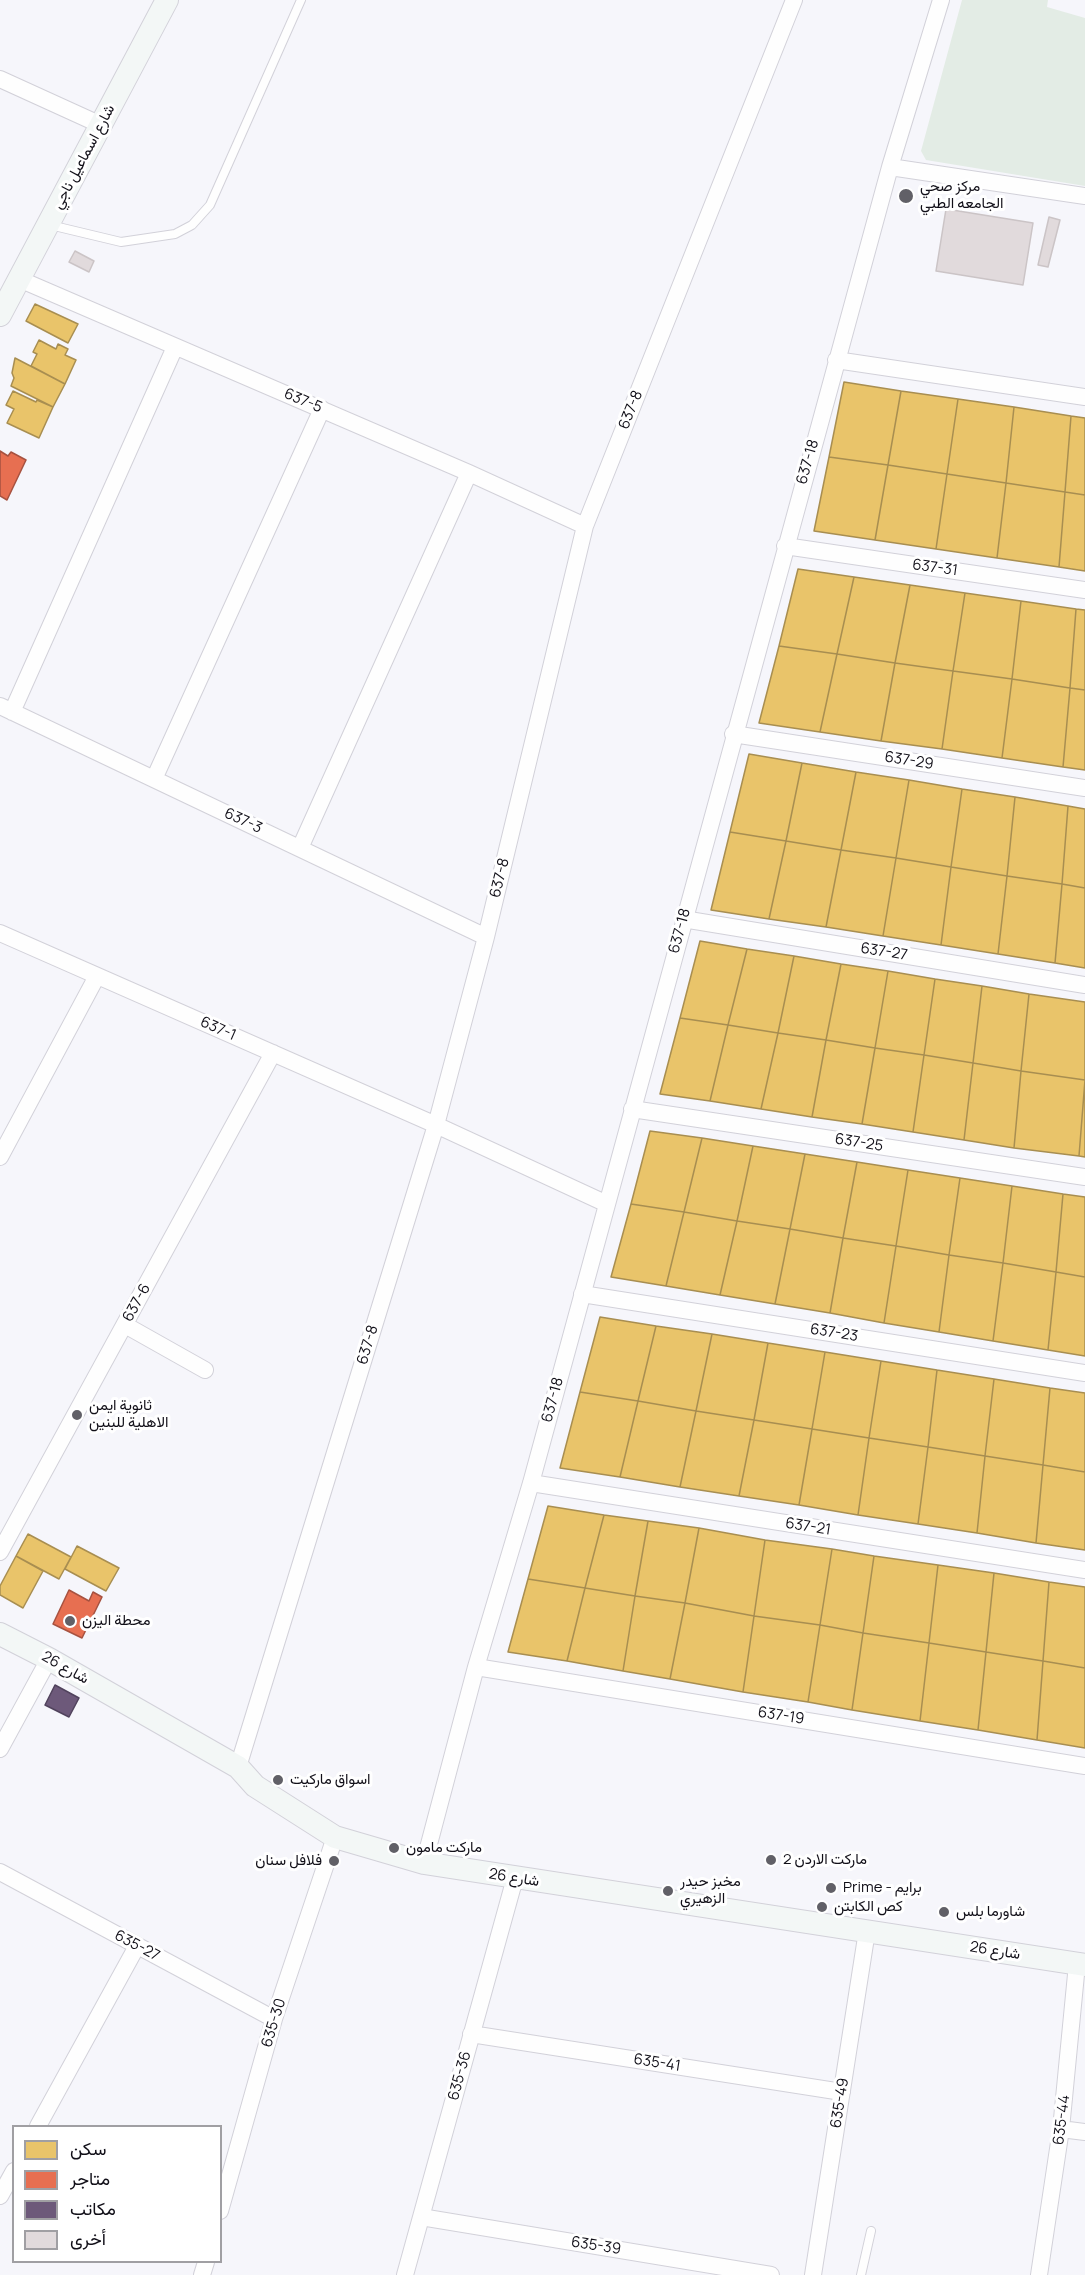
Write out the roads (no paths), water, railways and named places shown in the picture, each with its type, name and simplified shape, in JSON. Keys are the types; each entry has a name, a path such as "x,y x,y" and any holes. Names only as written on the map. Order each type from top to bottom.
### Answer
{"street":[{"name":"شارع اسماعيل ناجي","path":"0,315 167,0"},
{"name":"637-8","path":"238,1767 436,1125 486,937 585,526 795,0"},
{"name":"637-18","path":"424,1863 476,1667 531,1483 890,167 941,0"},
{"path":"0,79 101,125"},
{"path":"890,167 1085,196"},
{"name":"637-5","path":"19,279 469,473 585,526"},
{"path":"6,709 176,347"},
{"path":"837,360 1085,397"},
{"path":"154,779 322,410"},
{"path":"300,848 469,473"},
{"name":"637-31","path":"785,546 1085,590"},
{"name":"637-3","path":"6,709 486,937"},
{"name":"637-29","path":"734,734 1085,788"},
{"name":"637-27","path":"683,919 1085,985"},
{"name":"637-1","path":"0,933 436,1125 607,1204"},
{"path":"0,1157 97,976"},
{"name":"637-6","path":"0,1552 273,1053"},
{"name":"637-25","path":"632,1109 1085,1177"},
{"name":"637-23","path":"582,1294 1085,1373"},
{"path":"125,1325 205,1370"},
{"name":"637-21","path":"531,1483 1085,1570"},
{"name":"شارع 26","path":"2,1640 49,1659 238,1767 255,1786 335,1837 424,1863 1081,1964"},
{"path":"0,1749 49,1659"},
{"name":"637-19","path":"476,1667 1085,1766"},
{"name":"635-30","path":"222,2204 274,2019 335,1837"},
{"name":"635-27","path":"0,1872 274,2019"},
{"name":"635-36","path":"405,2275 515,1878"},
{"name":"635-49","path":"813,2275 867,1931"},
{"path":"39,2125 137,1946"},
{"name":"635-44","path":"1039,2275 1061,2129 1081,1964"},
{"name":"635-41","path":"471,2034 842,2092"},
{"path":"1061,2129 1085,2132"},
{"path":"0,2196 12,2175"},
{"name":"635-39","path":"421,2217 771,2275"}],"lane":[{"path":"48,224 121,242 175,234 192,225 210,205 301,0"},
{"path":"861,2275 871,2231"}],"place":[{"name":"مركز صحي الجامعه الطبي","path":"906,196"},
{"name":"ثانوية ايمن الاهلية للبنين","path":"77,1415"},
{"name":"محطة اليزن","path":"70,1621"},
{"name":"اسواق ماركيت","path":"278,1780"},
{"name":"ماركت مامون","path":"394,1848"},
{"name":"ماركت الاردن 2","path":"771,1860"},
{"name":"فلافل سنان","path":"334,1861"},
{"name":"Prime - برايم","path":"831,1888"},
{"name":"مخبز حيدر الزهيري","path":"668,1891"},
{"name":"كص الكابتن","path":"822,1907"},
{"name":"شاورما بلس","path":"944,1912"}]}
